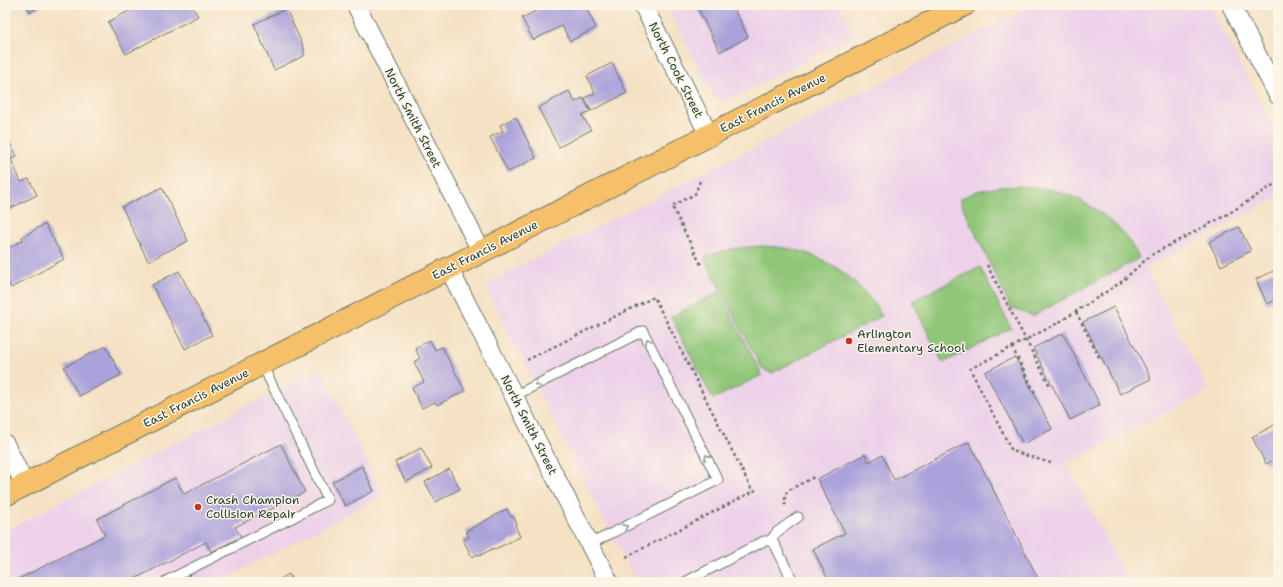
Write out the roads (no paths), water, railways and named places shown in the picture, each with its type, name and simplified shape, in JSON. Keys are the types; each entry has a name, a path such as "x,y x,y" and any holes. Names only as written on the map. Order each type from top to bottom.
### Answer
{"main road":[{"name":"East Francis Avenue","path":"5,495 964,5"}],"street":[{"name":"North Smith Street","path":"356,5 481,251"},
{"name":"North Cook Street","path":"643,5 709,135"},
{"path":"1231,5 1278,94"},
{"name":"North Smith Street","path":"449,269 609,582"},
{"path":"5,444 25,485"}],"lane":[{"path":"514,396 643,331 718,480 590,544"},
{"path":"166,582 328,500 262,364"},
{"path":"770,541 777,532 798,517"},
{"path":"685,582 764,541 770,541 775,545 793,582"}],"place":[{"name":"Arlington Elementary School","path":"849,341"},
{"name":"Crash Champion Collision Repair","path":"198,507"}]}
